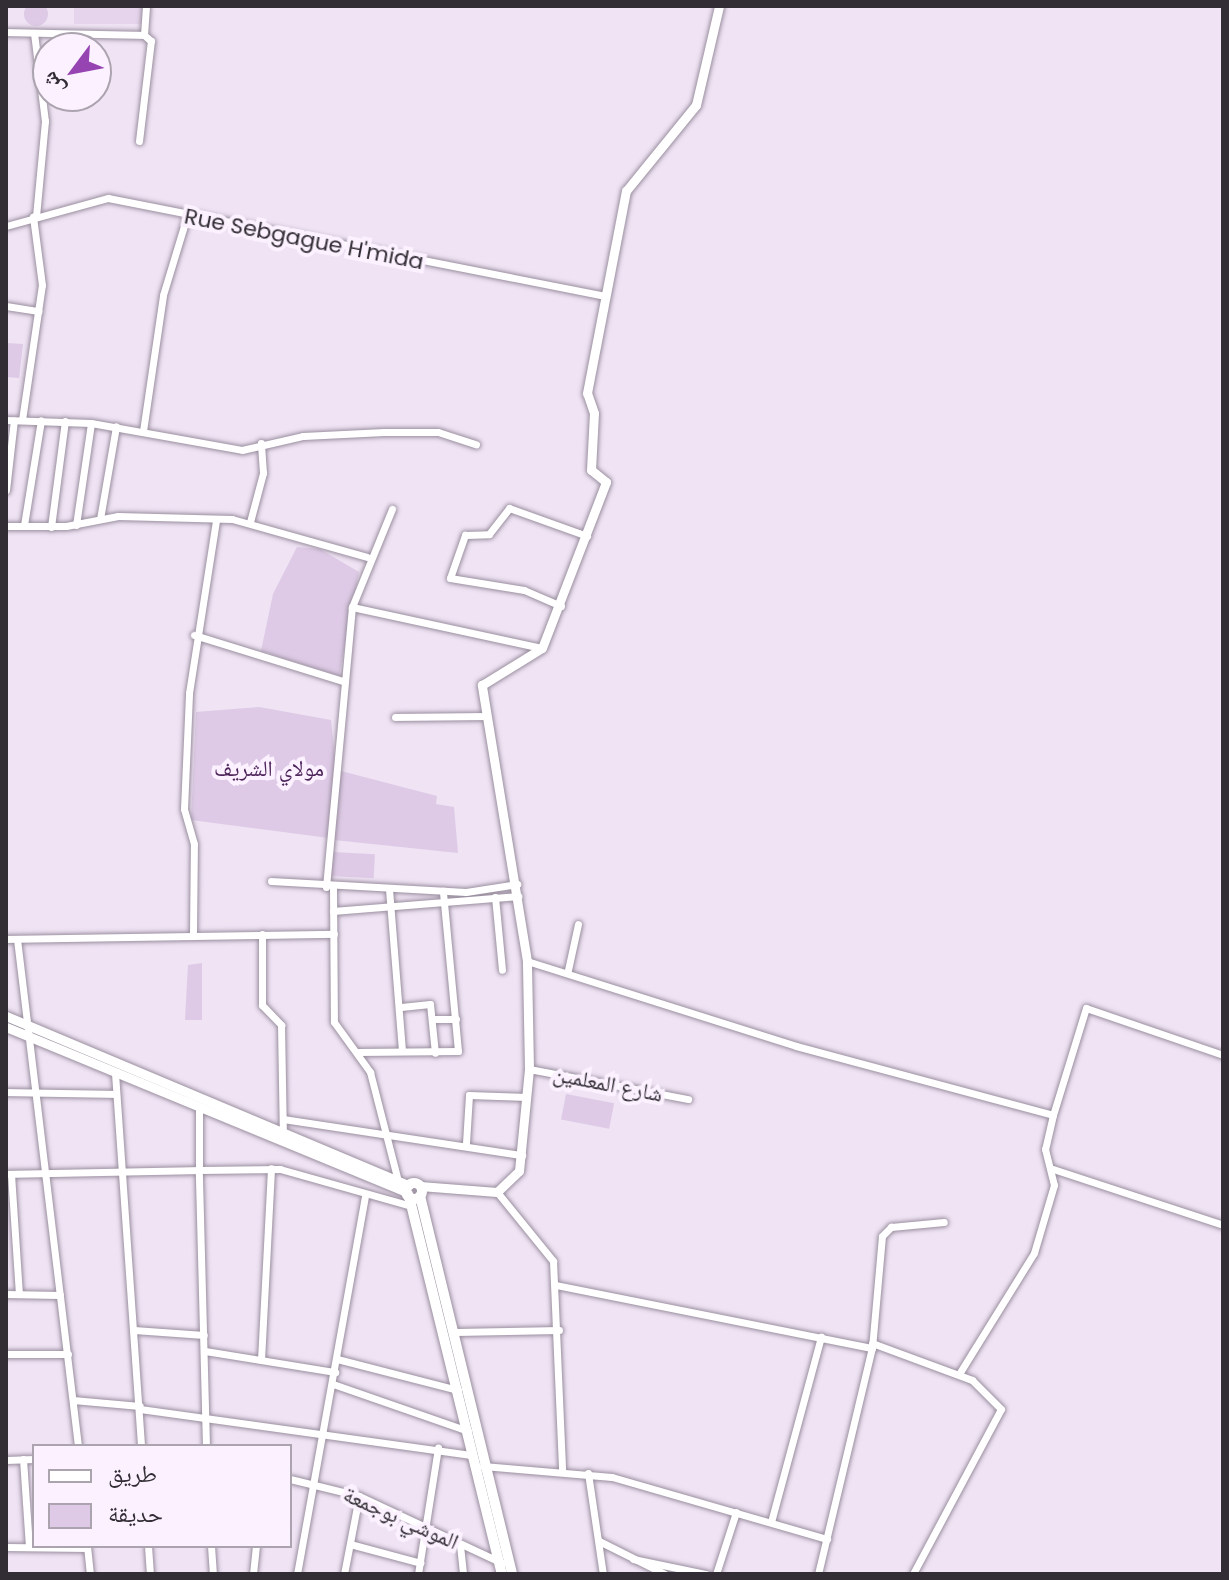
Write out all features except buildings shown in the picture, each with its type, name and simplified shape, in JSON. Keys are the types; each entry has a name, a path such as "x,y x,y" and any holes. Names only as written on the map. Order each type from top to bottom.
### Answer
{"main road":[{"path":"413,1194 456,1332 481,1466 505,1568"},
{"path":"413,1194 473,1455 481,1466"}],"street":[{"path":"144,35 146,6"},
{"path":"19,1294 8,1174 271,1168 365,1196 497,1192 514,1183 522,1155 529,1069 527,961 520,895 503,846 484,681 542,648 561,606 606,482 591,470 594,413 587,393 626,191 696,105 719,6"},
{"path":"6,32 32,33"},
{"path":"112,34 144,35 151,41 139,141"},
{"path":"6,490 14,420 39,311 35,216 44,112"},
{"name":"Rue Sebgague H'mida","path":"6,226 100,198 605,296"},
{"path":"143,431 163,295 187,216"},
{"path":"6,306 39,311"},
{"path":"14,420 116,426 242,450 261,443 401,432 476,444"},
{"path":"24,525 41,420"},
{"path":"51,527 65,421"},
{"path":"76,525 91,423"},
{"path":"100,519 116,426"},
{"path":"250,522 263,473 261,443"},
{"path":"561,606 524,590 450,578 465,535 489,534 509,508 587,536"},
{"path":"392,509 367,557 352,607 343,681 329,888 334,934 334,1022 359,1052 388,1134 398,1181"},
{"path":"6,526 51,527 100,519 250,522 367,557"},
{"path":"193,934 194,844 184,809 194,635 216,520"},
{"path":"352,607 542,648"},
{"path":"194,635 343,681"},
{"path":"395,717 486,716"},
{"path":"271,881 329,888 443,891 517,884"},
{"path":"389,889 401,1007 402,1050"},
{"path":"359,1052 457,1052 443,891"},
{"path":"333,911 391,910 520,895"},
{"path":"495,897 502,970"},
{"path":"568,970 578,924"},
{"path":"262,934 262,1005 281,1025 283,1136"},
{"path":"6,939 334,934"},
{"path":"17,939 78,1444"},
{"path":"527,961 568,970 796,1046 1053,1115"},
{"path":"401,1007 430,1004 435,1053"},
{"path":"959,1374 1034,1253 1053,1169 1045,1149 1086,1008 1223,1055"},
{"path":"6,1016 235,1122 413,1194"},
{"path":"432,1019 456,1019"},
{"path":"6,1027 199,1111 283,1136 398,1181 413,1194"},
{"name":"شارع المعلمين","path":"529,1069 688,1099"},
{"path":"115,1073 141,1444"},
{"path":"6,1092 36,1095 116,1094"},
{"path":"466,1143 469,1095 527,1097"},
{"path":"199,1111 206,1444"},
{"path":"283,1119 466,1143 522,1155"},
{"path":"261,1360 271,1168"},
{"path":"1053,1169 1223,1225"},
{"path":"497,1192 518,1225 545,1246 556,1285 562,1470"},
{"path":"297,1574 365,1196"},
{"path":"818,1574 872,1345 884,1230 944,1222"},
{"path":"556,1285 872,1345 959,1374 997,1399 1001,1414 913,1574"},
{"path":"6,1294 60,1295"},
{"path":"134,1330 204,1335"},
{"path":"456,1332 559,1330"},
{"path":"771,1522 821,1337"},
{"path":"205,1351 335,1372"},
{"path":"6,1354 68,1354"},
{"path":"337,1359 458,1390"},
{"path":"333,1384 468,1431"},
{"path":"73,1400 473,1455"},
{"path":"418,1574 438,1448"},
{"path":"6,1547 29,1547 23,1459"},
{"path":"6,1460 32,1459"},
{"path":"481,1466 588,1473 827,1539"},
{"path":"588,1473 603,1574"},
{"name":"الموشي بوجمعة","path":"292,1479 314,1482 359,1496 505,1568"},
{"path":"344,1574 359,1496"},
{"path":"716,1574 736,1512"},
{"path":"599,1541 665,1574"},
{"path":"350,1544 421,1563"},
{"path":"460,1545 463,1574"},
{"path":"87,1548 90,1574"},
{"path":"148,1548 150,1574"},
{"path":"211,1548 213,1574"},
{"path":"253,1574 256,1548"},
{"path":"633,1559 706,1574"}],"shaded area":[{"path":"74,6 143,6 143,24 74,24"}],"green space":[{"path":"36,2 47,9 48,14 41,25 36,26 25,19 24,14 31,3"},
{"path":"6,343 23,344 19,378 6,377"},
{"path":"297,547 320,549 359,572 339,676 261,651 273,594"},
{"name":"مولاي الشريف","path":"259,707 331,720 338,787 341,771 437,796 436,804 454,807 458,853 334,840 336,808 329,838 191,820 196,712"},
{"path":"332,852 375,854 374,878 331,876"},
{"path":"202,963 202,1020 185,1020 188,965"},
{"path":"566,1094 614,1103 609,1129 561,1120"}]}
